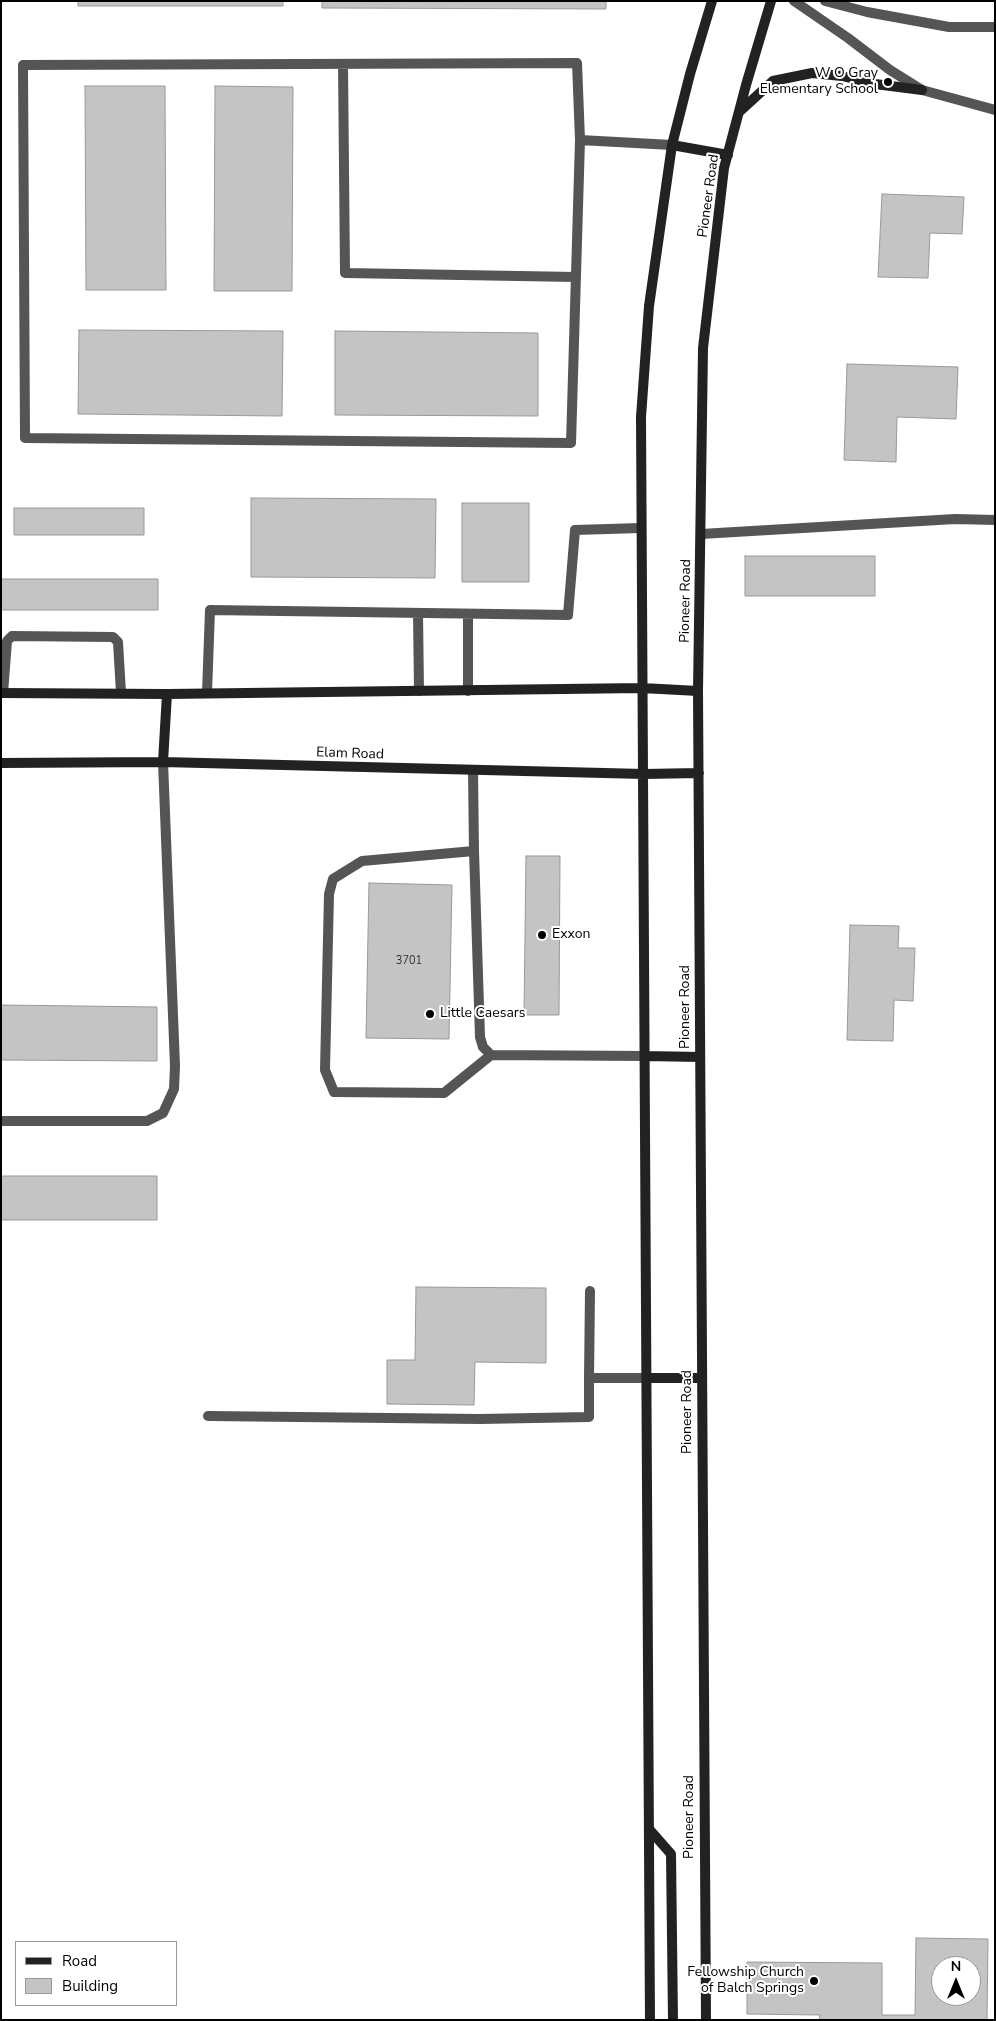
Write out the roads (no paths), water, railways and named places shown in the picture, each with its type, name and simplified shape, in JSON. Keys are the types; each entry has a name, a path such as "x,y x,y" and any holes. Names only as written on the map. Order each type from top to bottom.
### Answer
{"main road":[{"path":"650,2020 641,416 649,316 672,144 712,1"},
{"name":"Pioneer Road","path":"706,2020 698,691 704,348 724,168 771,1"},
{"path":"739,112 773,81 812,73 842,76 875,84 922,90"},
{"path":"672,144 728,155"},
{"path":"2,693 167,694 642,688 698,691"},
{"path":"163,762 167,694"},
{"name":"Elam Road","path":"1,763 163,762 474,771 699,773"},
{"path":"645,1056 700,1057"},
{"path":"647,1378 701,1378"},
{"path":"649,1829 671,1854 673,2020"}],"lane":[{"path":"794,1 890,70 922,90 995,110"},
{"path":"825,1 867,12 949,27 995,27"},
{"path":"577,63 580,140 571,443 25,438 23,65 343,64 577,63"},
{"path":"343,64 345,273 576,277"},
{"path":"580,140 672,144"},
{"path":"701,534 954,519 995,520"},
{"path":"207,693 210,610 568,615 575,530 642,528"},
{"path":"418,613 419,691"},
{"path":"468,614 468,691"},
{"path":"2,693 6,641 12,636 113,636 118,642 121,693"},
{"path":"1,1121 147,1121 163,1113 174,1089 175,1066 163,762"},
{"path":"474,771 474,851 480,1037 483,1048 491,1055"},
{"path":"474,851 362,861 333,879 329,894 325,1070 334,1092 444,1093 491,1055 645,1056"},
{"path":"208,1416 480,1419 589,1417 590,1291"},
{"path":"589,1378 647,1378"}],"place":[{"name":"W O Gray Elementary School","path":"888,82"},
{"name":"Exxon","path":"542,935"},
{"name":"Little Caesars","path":"430,1014"},
{"name":"Fellowship Church of Balch Springs","path":"814,1981"}]}
